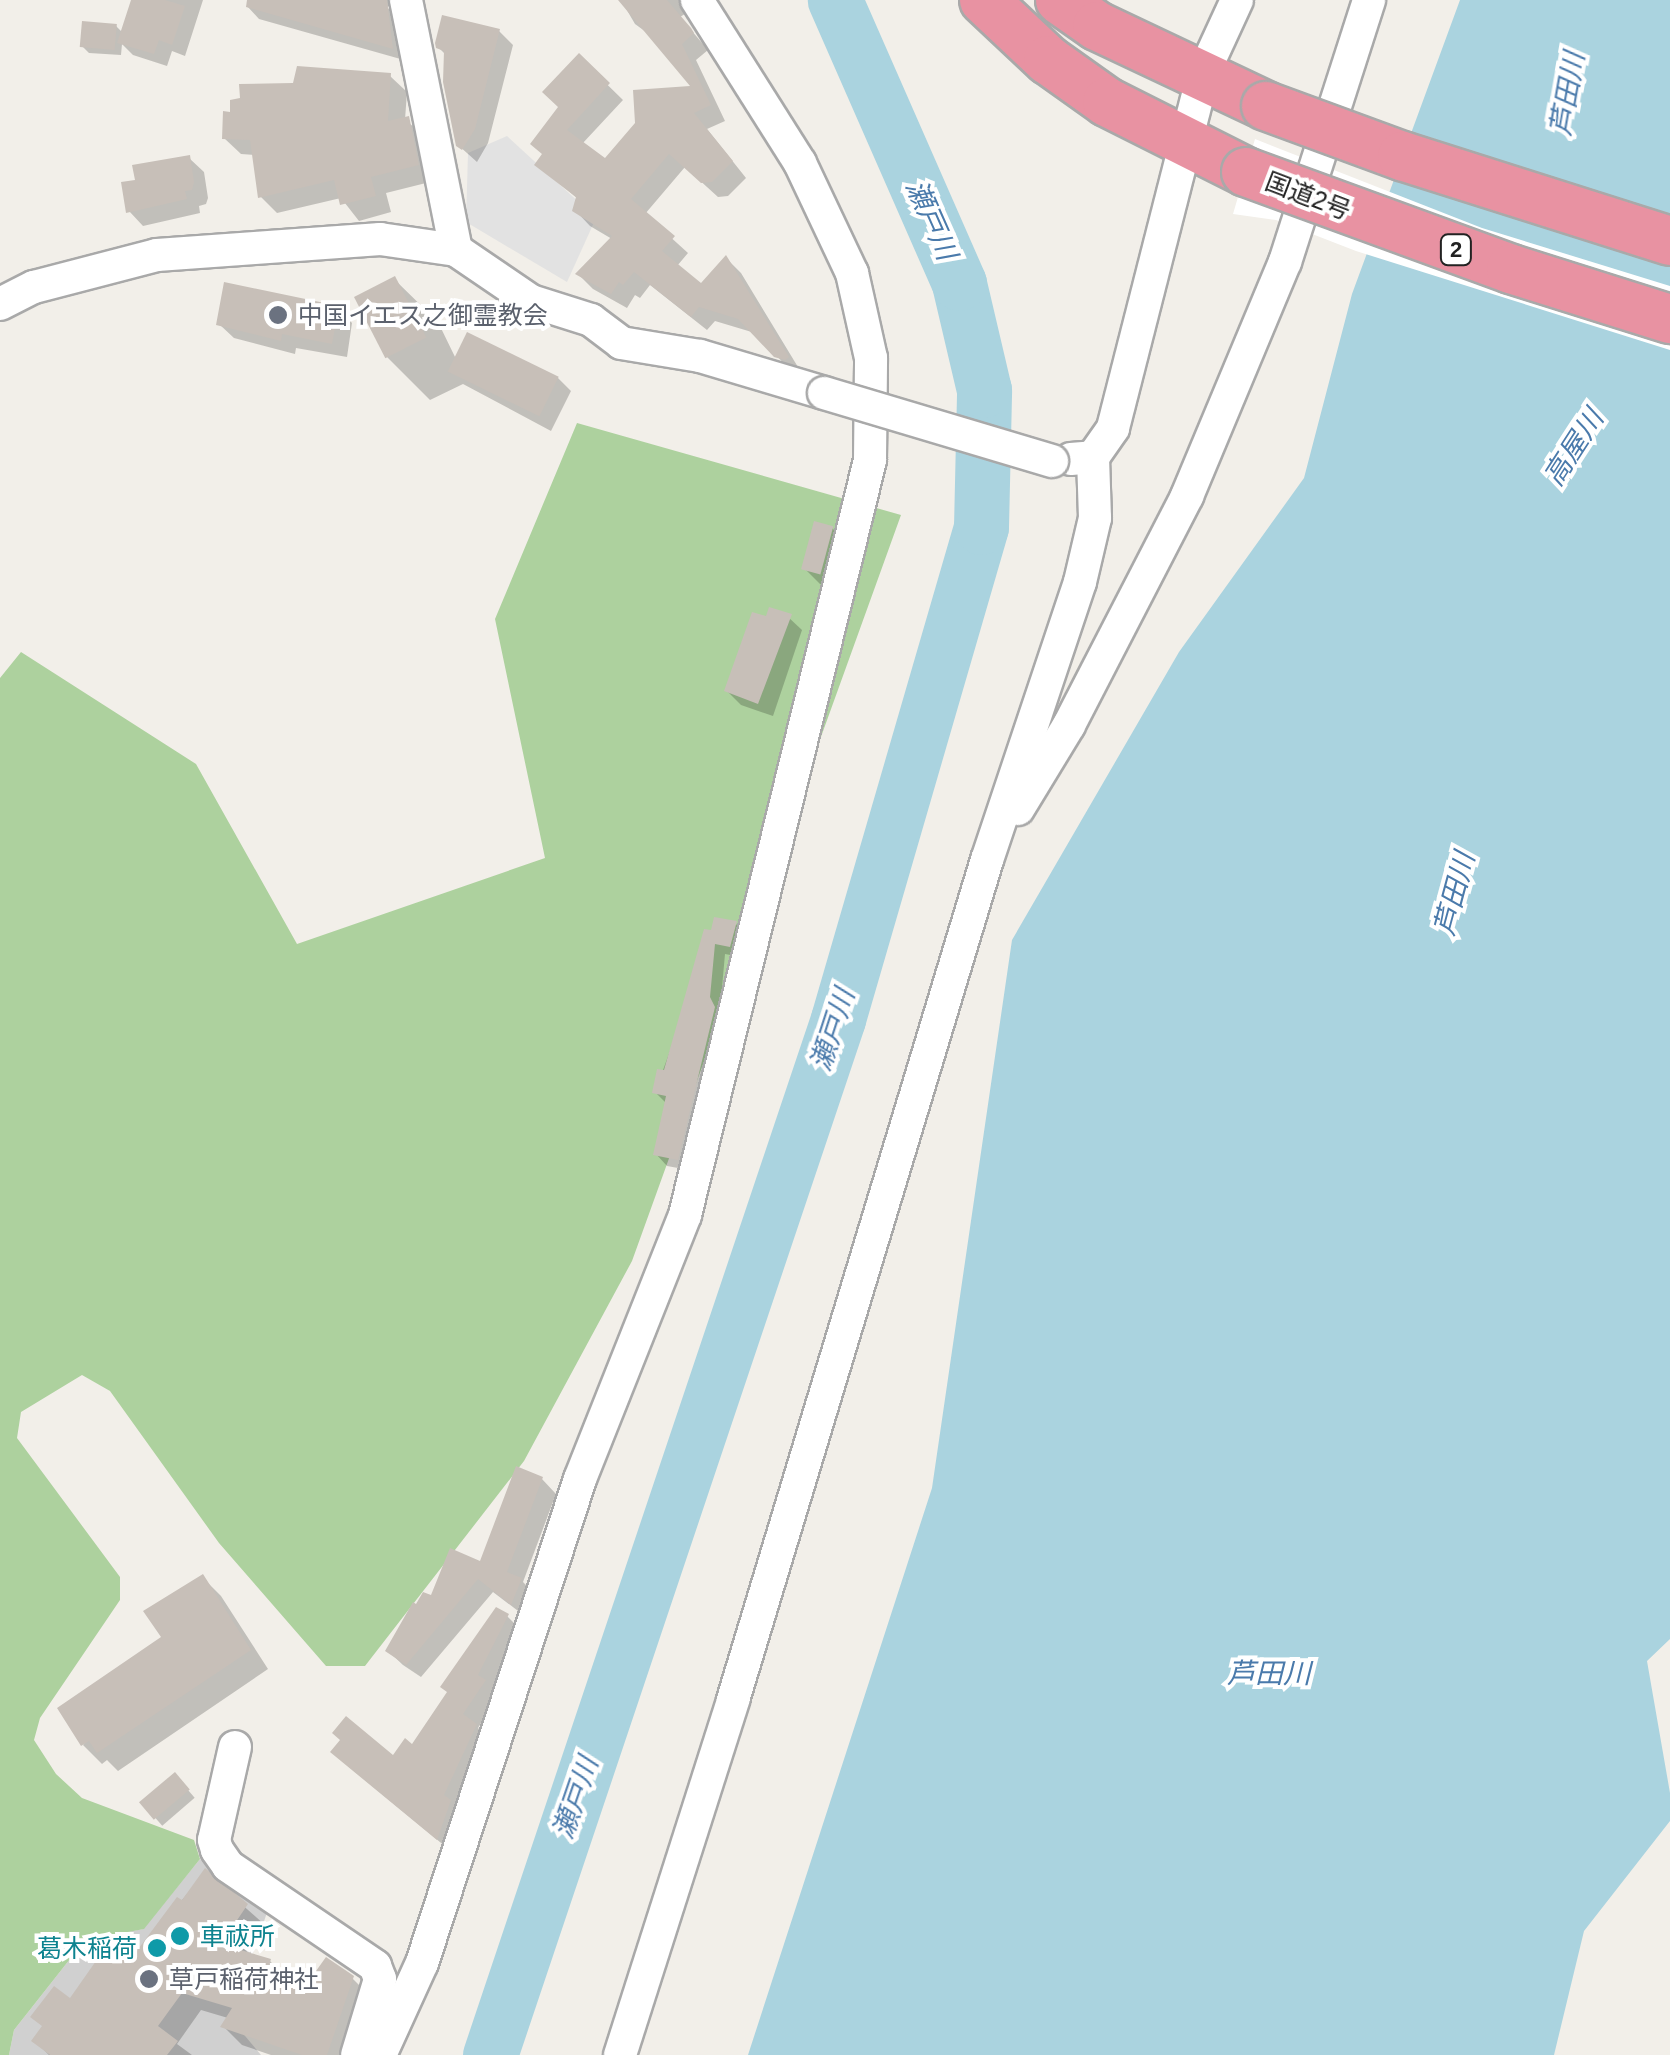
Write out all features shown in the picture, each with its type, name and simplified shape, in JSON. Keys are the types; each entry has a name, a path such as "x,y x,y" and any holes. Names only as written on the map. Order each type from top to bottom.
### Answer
{"highway":[{"name":"国道2号","path":"984,0 1078,81 1184,144 1246,172 1475,257 1670,319"},
{"path":"1060,0 1097,26 1266,106 1402,156 1670,241"}],"street":[{"path":"406,0 456,250"},
{"path":"380,2055 422,1962 580,1478 685,1215 870,460 871,358 852,273 800,164 697,0"},
{"path":"620,2055 733,1700 987,860 1068,618 1095,518 1093,457 1113,428 1203,74 1237,0"},
{"path":"987,860 1090,684 1187,496 1284,262 1369,0"},
{"path":"0,304 34,287 157,255 380,240 456,250 531,301 590,320 621,343 700,356 1052,461 1093,457"},
{"path":"1068,618 1074,664 1090,684"},
{"path":"235,1747 214,1840 217,1850 228,1866 376,1966 380,1979 358,2055"}],"shaded area":[{"path":"507,136 596,218 567,282 466,222 468,153"},
{"name":"草戸稲荷神社","path":"200,1859 269,1907 230,2018 261,2055 9,2055 14,2030 85,1940 143,1929"}],"green space":[{"path":"577,423 901,515 632,1261 524,1461 365,1666 326,1666 219,1543 110,1391 82,1375 21,1412 17,1438 120,1577 120,1600 40,1718 34,1740 56,1774 82,1798 194,1840 200,1859 144,1929 85,1940 14,2030 9,2055 0,2055 0,678 21,652 196,764 297,944 545,858 495,619"}],"water":[{"name":"芦田川","path":"1460,0 1670,0 1670,1639 1647,1661 1670,1793 1670,1821 1584,1931 1554,2055 748,2055 932,1488 1012,940 1179,652 1304,478 1352,294"}],"pier":[{"path":"1255,139 1482,228 1670,286 1670,350 1356,251 1276,220 1233,214"}],"building":[{"path":"131,0 165,0 185,6 172,45 159,40 154,54 117,43"},
{"path":"247,0 387,0 393,49 246,7"},
{"path":"618,0 667,0 691,28 694,33 682,44 711,105 694,113 733,161 712,182 701,183 669,154 631,199 675,236 662,251 701,283 726,255 789,357 785,360 774,357 738,319 699,307 691,317 634,272 623,285 619,282 611,294 575,274 612,236 572,211 576,197 534,165 542,154 530,144 558,107 542,92 579,53 610,83 567,130 605,158 635,123 633,90 690,86"},
{"path":"442,15 500,29 475,129 462,150 456,146 443,82 444,51 436,48 435,43"},
{"path":"82,21 117,24 115,50 80,47"},
{"path":"297,66 391,73 388,121 409,116 419,165 371,177 376,196 340,205 334,180 258,198 250,140 222,139 223,111 230,112 230,100 240,98 239,84 293,83"},
{"path":"190,155 194,182 192,190 185,191 187,199 126,213 121,182 135,180 132,165"},
{"path":"395,276 426,337 385,358 354,297"},
{"name":"中国イエス之御霊教会","path":"224,282 339,306 332,344 282,334 281,341 216,325"},
{"path":"467,332 559,377 539,416 448,372"},
{"path":"814,521 833,526 820,574 801,569"},
{"path":"769,607 792,614 758,704 724,691 752,612 766,616"},
{"path":"714,917 737,921 730,947 715,944 710,997 715,1007 678,1160 653,1155 666,1096 652,1093 657,1069 664,1070 704,929 711,930"},
{"path":"516,1466 543,1477 507,1572 522,1578 511,1605 478,1579 406,1665 385,1651 413,1602 416,1604 423,1592 431,1595 450,1548 480,1561"},
{"path":"203,1574 251,1650 97,1753 89,1741 81,1746 57,1708 161,1637 143,1611"},
{"path":"496,1607 509,1614 478,1675 486,1680 463,1714 477,1724 444,1795 451,1800 437,1840 330,1752 340,1740 332,1733 346,1716 393,1755 405,1738 412,1744 447,1692 440,1687"},
{"path":"175,1772 190,1790 154,1820 139,1802"},
{"name":"草戸稲荷神社","path":"205,1868 248,1904 221,1944 271,1959 267,1972 306,1985 326,1957 354,1976 327,2055 302,2055 220,2027 232,2008 182,1993 158,2026 178,2041 167,2055 50,2055 31,2041 42,2026 30,2017 54,1986 70,1998 110,1941 133,1956 177,1897 182,1900"}],"waterway":[{"name":"瀬戸川","path":"490,2055 838,1019 981,527 984,390 959,283 835,0"}],"place":[{"name":"中国イエス之御霊教会","path":"278,315"},
{"name":"車祓所","path":"180,1936"},
{"name":"葛木稲荷","path":"157,1948"},
{"name":"草戸稲荷神社","path":"149,1979"}],"water label":[{"name":"高屋川","path":"1574,448"}]}
